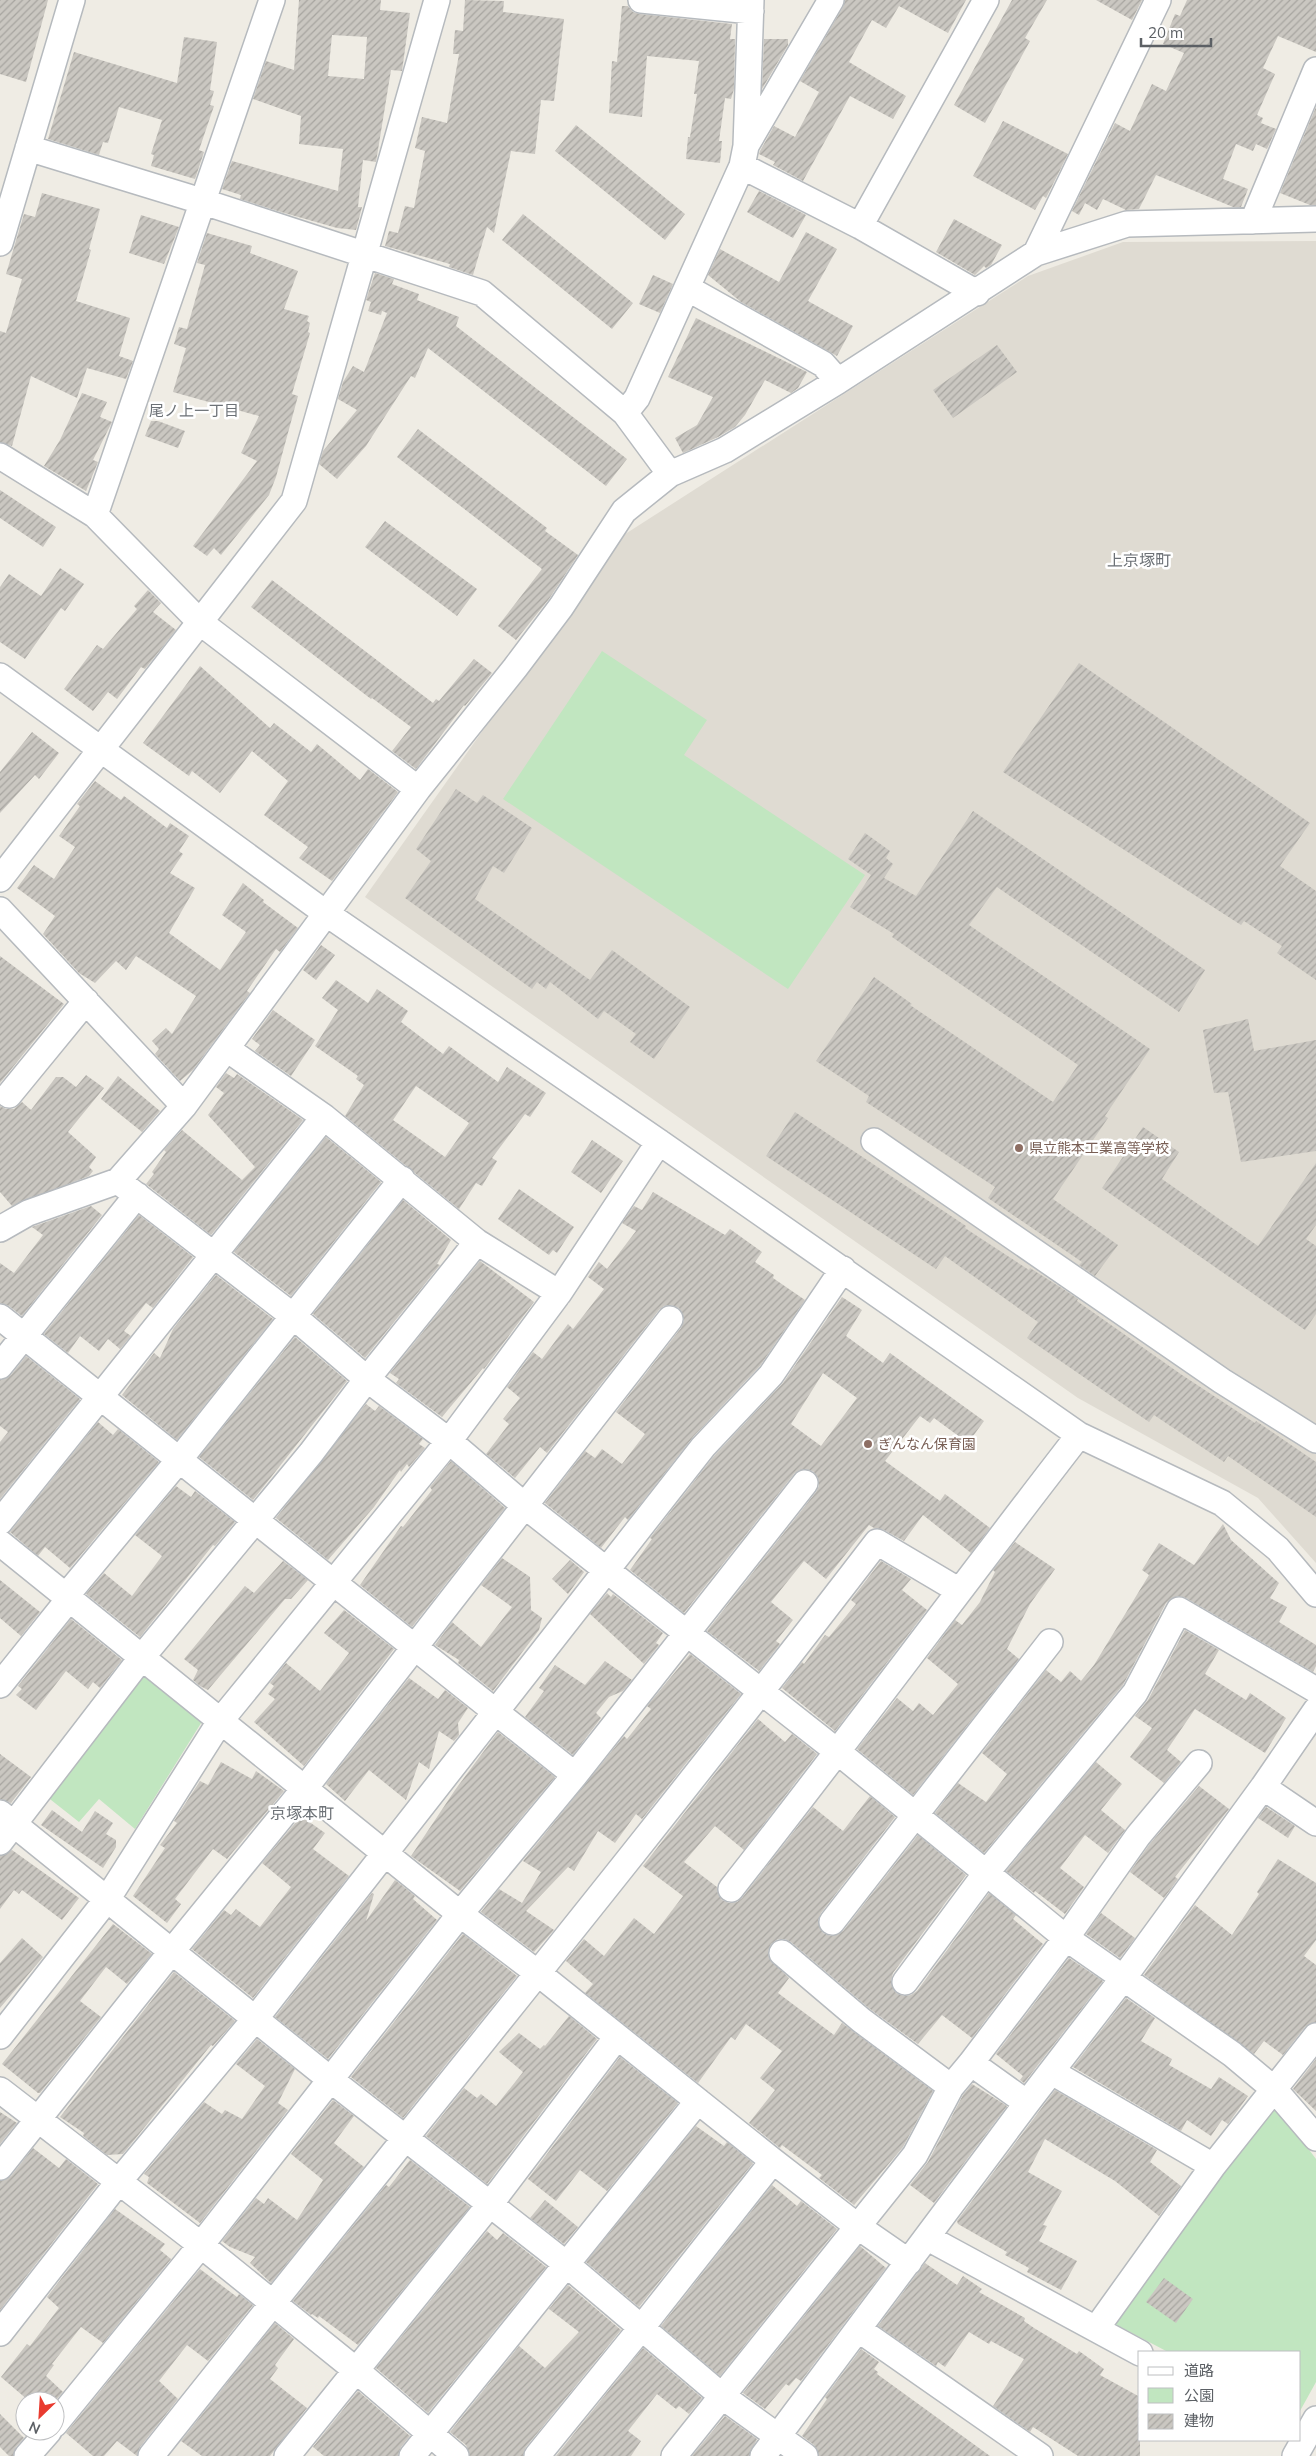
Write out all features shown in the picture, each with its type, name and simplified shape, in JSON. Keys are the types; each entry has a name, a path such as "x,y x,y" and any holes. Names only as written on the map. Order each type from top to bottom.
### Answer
{"street":[{"path":"0,243 72,0"},
{"path":"95,515 201,201 272,0"},
{"path":"0,879 294,501 437,0"},
{"path":"641,0 751,5 744,156"},
{"path":"625,413 637,398 744,156 832,0"},
{"path":"860,226 986,0"},
{"path":"1036,253 1158,0"},
{"path":"1253,221 1316,70"},
{"path":"28,148 364,253 482,293 625,413 670,474"},
{"path":"744,156 860,226 977,293"},
{"path":"0,1366 24,1336 184,1106 418,789 544,630 624,511 670,474 725,450 977,293 1036,253 1127,224 1316,219"},
{"path":"687,288 823,364 838,381"},
{"path":"0,456 95,515 201,623 418,789"},
{"path":"0,676 327,914 843,1269 1079,1435 1222,1503 1278,1549 1316,1594"},
{"path":"0,910 184,1106"},
{"path":"9,1095 86,1001"},
{"path":"226,1049 324,1117 477,1242 559,1293"},
{"path":"0,1522 324,1117"},
{"path":"874,1141 1222,1381 1316,1440"},
{"path":"0,2036 108,1898 221,1720 449,1441 559,1293 659,1142"},
{"path":"0,1685 402,1179"},
{"path":"0,1229 28,1213 127,1188"},
{"path":"127,1188 293,1316 367,1378 449,1441 525,1506 838,1752 1066,1938 1232,2054 1275,2090 1316,2138"},
{"path":"477,1242 367,1378 311,1453 5,1826 108,1898 331,2080 491,2203 722,2396 771,2447 805,2456"},
{"path":"0,2333 120,2180 255,2019 702,1447 771,1375 843,1269"},
{"path":"0,1317 575,1775"},
{"path":"0,2167 305,1788 670,1319"},
{"path":"731,1889 838,1752 958,1590 1079,1435"},
{"path":"65,2412 201,2245 460,1914 575,1775 805,1483"},
{"path":"151,2456 539,1974 877,1542 958,1590"},
{"path":"0,1543 305,1788 384,1854 539,1974 773,2161 857,2226 909,2262"},
{"path":"905,1982 986,1873 1135,1693 1179,1610 1316,1690"},
{"path":"832,1922 914,1814 1050,1642"},
{"path":"771,2447 1027,2103 1124,1977 1263,1787 1316,1710"},
{"path":"674,2456 915,2155 951,2087 1066,1938 1138,1836 1199,1763"},
{"path":"1263,1787 1316,1823"},
{"path":"782,1954 860,2020 951,2087"},
{"path":"1096,2329 1213,2166 1316,2036"},
{"path":"287,2456 491,2203 617,2037"},
{"path":"971,2063 1027,2103"},
{"path":"1052,2072 1213,2166"},
{"path":"0,2090 120,2180 201,2245 357,2371 456,2456"},
{"path":"412,2456 565,2263 698,2101"},
{"path":"537,2456 642,2328 773,2161"},
{"path":"928,2238 1138,2352"},
{"path":"858,2329 1040,2456"},
{"path":"1303,2448 1316,2419"},
{"path":"27,2456 40,2441"}],"shaded area":[{"name":"県立熊本工業高等学校","path":"1316,241 1316,1563 1258,1498 1078,1398 365,897 619,538 1028,276 1123,242"}],"green space":[{"path":"602,651 707,720 684,755 865,875 788,989 503,799"},
{"path":"142,1674 203,1720 135,1829 99,1799 79,1822 46,1796"},
{"path":"1271,2110 1280,2111 1316,2159 1316,2382 1301,2409 1301,2351 1166,2351 1111,2322"}],"building":[{"path":"0,0 48,0 26,82 0,74"},
{"path":"299,0 381,0 380,10 410,13 402,71 391,70 376,162 363,160 358,207 362,207 356,230 337,228 281,212 240,199 241,195 222,189 232,161 338,191 343,149 299,144 301,116 253,99 266,61 294,70","holes":["332,35 367,37 364,79 328,76"]},
{"path":"465,0 504,1 503,12 564,19 554,101 541,100 535,154 511,151 494,233 487,227 473,275 449,267 450,264 385,246 389,231 398,233 405,206 414,208 425,151 415,148 422,117 447,123 459,54 453,54 455,30 463,31"},
{"path":"845,0 966,0 948,33 899,6 886,28 872,20 849,62 906,96 893,119 850,96 803,181 773,165 775,162 759,154 774,126 795,137 819,92 800,81 843,7"},
{"path":"1012,0 1047,0 1025,38 1030,41 985,123 954,105"},
{"path":"1096,0 1142,0 1132,20"},
{"path":"1187,0 1316,0 1316,52 1278,36 1263,68 1275,74 1257,115 1263,118 1261,123 1276,129 1267,149 1256,144 1253,151 1236,144 1223,179 1248,189 1241,207 1233,207 1156,175 1139,209 1126,210 1103,199 1097,210 1085,203 1079,215 1072,211 1115,123 1130,131 1152,84 1166,91 1184,53 1163,44 1175,14 1180,16"},
{"path":"622,6 628,6 633,12 640,14 732,24 730,39 735,39 734,89 731,99 725,98 719,141 722,141 720,163 686,159 688,137 690,137 697,94 694,94 699,61 647,56 642,117 609,113 612,61 617,62"},
{"path":"184,37 217,42 210,90 214,91 210,105 214,106 199,150 204,152 195,179 151,166 154,155 151,154 162,120 119,107 108,143 103,142 99,155 48,139 74,52 177,83"},
{"path":"764,39 788,39 788,45 762,89"},
{"path":"1316,107 1316,205 1310,205 1280,193"},
{"path":"1003,121 1068,154 1046,198 1043,196 1035,210 973,176"},
{"path":"576,125 685,214 665,240 555,151"},
{"path":"759,191 806,215 793,238 747,212"},
{"path":"42,193 100,209 89,249 91,250 76,301 130,318 119,356 133,361 126,379 87,368 77,398 31,376 12,446 0,442 0,331 6,333 22,279 6,274 24,214 35,217"},
{"path":"523,214 633,303 612,329 502,240"},
{"path":"141,215 179,227 164,264 129,253"},
{"path":"954,219 1002,245 991,265 986,268 984,266 975,275 936,252"},
{"path":"806,232 837,249 808,301 853,326 837,356 741,302 708,275 720,249 779,282"},
{"path":"207,233 252,246 250,253 298,271 284,309 309,316 307,321 310,323 308,332 310,333 292,394 298,396 276,477 269,495 221,555 214,548 207,556 193,546 257,461 241,453 259,416 173,392 186,348 174,344 179,327 187,329 205,265 197,263"},
{"path":"375,273 394,279 392,284 419,294 417,300 459,317 456,326 627,459 606,486 428,348 415,378 411,376 366,446 337,479 319,464 323,451 357,410 338,399 343,382 353,366 364,372 387,313 382,311 381,315 368,311 371,302 366,300"},
{"path":"653,275 673,284 660,313 639,304"},
{"path":"696,318 807,372 798,388 791,393 765,380 745,415 735,427 683,453 675,438 697,425 713,397 668,377"},
{"path":"997,345 1017,372 953,418 933,390"},
{"path":"82,393 107,402 100,417 112,422 93,460 98,462 86,491 44,466 60,440"},
{"path":"151,421 158,421 185,431 178,448 145,436"},
{"path":"418,429 547,528 545,531 578,555 549,599 516,640 498,626 542,569 397,457"},
{"path":"0,490 56,527 43,547 0,518"},
{"path":"385,521 477,589 457,616 365,547"},
{"path":"60,568 84,584 65,611 61,608 25,659 0,642 0,587 9,574 41,596"},
{"path":"272,580 433,703 436,699 439,701 474,659 492,673 464,705 416,769 392,751 411,727 371,699 251,607"},
{"path":"148,590 161,603 153,612 176,630 145,669 141,667 117,699 108,692 93,711 64,689 97,645 103,649 137,609 134,606"},
{"path":"1079,663 1310,823 1280,866 1316,891 1316,980 1277,953 1282,946 1244,921 1241,925 1003,772"},
{"path":"200,666 270,728 274,723 311,752 317,744 360,780 368,769 398,792 332,881 299,858 308,847 264,815 288,781 252,751 220,793 192,771 189,776 143,743"},
{"path":"32,732 59,753 39,779 35,775 0,813 0,772"},
{"path":"95,781 121,800 124,796 167,828 170,823 189,836 179,851 183,854 170,873 195,888 169,933 220,970 246,932 222,915 243,883 264,900 263,902 298,928 280,952 276,949 247,991 250,993 193,1070 180,1081 155,1054 159,1049 152,1041 166,1028 172,1034 196,996 136,956 126,970 116,961 95,983 79,973 43,934 55,916 17,888 34,865 54,879 75,847 59,836 80,806 77,804"},
{"path":"456,789 477,803 483,795 532,828 504,873 493,866 475,899 590,980 612,950 690,1007 654,1059 630,1042 636,1034 604,1011 598,1019 550,982 546,989 537,982 532,989 405,898 431,861 416,849"},
{"path":"973,811 1205,970 1179,1012 997,887 969,925 1150,1049 1105,1116 1108,1118 1053,1199 1118,1245 1095,1276 1079,1265 1082,1262 988,1198 995,1187 866,1102 869,1096 816,1061 874,977 912,1004 910,1005 1053,1102 1078,1065 892,937 894,934 850,907 871,875 848,859 865,833 890,851 886,858 893,864 884,878 916,896"},
{"path":"321,945 335,955 316,980 303,970"},
{"path":"0,956 64,1004 0,1083"},
{"path":"336,980 368,1003 377,989 408,1011 401,1022 443,1054 449,1046 498,1082 507,1067 546,1093 530,1117 525,1114 492,1158 497,1161 482,1186 476,1183 459,1209 345,1116 364,1085 356,1079 358,1076 315,1046 338,1010 322,998","holes":["416,1086 469,1123 445,1157 393,1120"]},
{"path":"273,1010 315,1040 291,1076 255,1051 260,1045 252,1039"},
{"path":"1248,1019 1254,1051 1316,1040 1316,1151 1241,1162 1228,1092 1214,1093 1203,1030"},
{"path":"226,1073 234,1078 237,1074 303,1120 211,1235 146,1184 166,1152 164,1150 182,1130 242,1180 255,1167 208,1115 224,1093 216,1087"},
{"path":"86,1075 104,1088 68,1132 96,1157 89,1167 93,1171 89,1176 12,1206 0,1192 0,1106 6,1109 14,1109 22,1102 31,1110 56,1077 63,1077 76,1087"},
{"path":"118,1076 160,1111 142,1132 101,1099"},
{"path":"795,1112 966,1226 965,1228 1029,1270 1030,1268 1078,1299 1077,1301 1182,1375 1255,1423 1256,1421 1316,1462 1316,1517 1228,1456 1224,1462 1154,1415 1149,1422 1027,1338 1038,1322 945,1256 936,1269 766,1156"},
{"path":"1143,1127 1179,1152 1162,1179 1258,1246 1316,1163 1316,1225 1306,1239 1316,1246 1316,1314 1305,1330 1102,1188"},
{"path":"326,1137 381,1182 291,1296 234,1252"},
{"path":"592,1140 623,1161 601,1193 571,1172"},
{"path":"519,1189 574,1227 557,1253 553,1250 549,1255 498,1219"},
{"path":"653,1192 725,1235 730,1229 762,1252 755,1262 774,1275 773,1278 805,1300 760,1366 693,1437 628,1520 625,1517 601,1548 545,1503 585,1451 595,1458 602,1449 622,1464 645,1434 616,1412 681,1328 684,1320 679,1308 671,1305 664,1306 659,1310 547,1453 540,1447 515,1478 486,1454 509,1424 503,1419 520,1398 507,1387 533,1352 542,1359 568,1324 573,1329 604,1289 588,1277 599,1262 607,1269 636,1231 622,1223 634,1206 642,1210"},
{"path":"403,1200 451,1240 437,1264 440,1265 365,1358 313,1314"},
{"path":"91,1206 102,1215 22,1316 9,1306 0,1303 0,1263 14,1273 43,1235 32,1227"},
{"path":"139,1215 193,1257 153,1308 146,1303 124,1331 131,1336 120,1349 108,1339 99,1351 80,1336 68,1353 44,1334"},
{"path":"480,1261 534,1302 484,1369 442,1417 396,1383 399,1379 390,1373"},
{"path":"216,1275 273,1319 177,1440 122,1395 154,1353 160,1358 173,1329"},
{"path":"842,1297 862,1310 846,1336 883,1363 890,1353 984,1421 968,1443 934,1418 930,1423 920,1416 885,1461 940,1501 945,1494 990,1528 971,1553 923,1515 904,1541 884,1530 869,1525 826,1579 804,1561 771,1602 793,1620 776,1641 780,1644 759,1671 707,1631 816,1492 819,1486 818,1478 813,1471 800,1470 794,1474 684,1613 630,1570 652,1539 650,1538 714,1456 783,1383","holes":["823,1373 857,1398 821,1446 791,1424"]},
{"path":"295,1337 347,1381 253,1500 199,1457"},
{"path":"26,1356 80,1399 0,1499 0,1442 8,1432 0,1426 0,1380 11,1375"},
{"path":"366,1404 375,1411 379,1406 423,1439 419,1444 425,1448 409,1467 407,1464 401,1472 400,1470 374,1507 328,1560 276,1518"},
{"path":"98,1422 113,1435 118,1429 159,1462 70,1568 45,1547 38,1556 10,1532"},
{"path":"451,1461 505,1508 412,1627 360,1585 401,1526 403,1527 432,1490 430,1487"},
{"path":"176,1486 191,1497 195,1491 235,1522 215,1546 213,1545 140,1637 86,1594 104,1573 132,1596 162,1556 135,1535"},
{"path":"1223,1524 1231,1540 1279,1583 1270,1598 1287,1607 1279,1622 1316,1645 1316,1666 1313,1672 1186,1598 1179,1596 1172,1598 1166,1603 1123,1685 984,1853 935,1813 958,1783 986,1802 1007,1774 982,1753 1046,1670 1061,1682 1070,1671 1081,1681 1094,1665 1149,1575 1142,1570 1159,1543 1194,1565"},
{"path":"1015,1542 1055,1569 1030,1604 1007,1649 1019,1659 913,1795 857,1749 897,1698 913,1711 919,1703 933,1715 958,1684 927,1658 955,1620 962,1625 980,1602 995,1572 993,1570"},
{"path":"502,1558 530,1577 531,1610 542,1618 539,1630 493,1691 458,1663 459,1660 435,1645 452,1622 481,1647 512,1607 481,1585"},
{"path":"570,1560 584,1572 568,1594 552,1579"},
{"path":"283,1561 308,1580 291,1599 285,1599 208,1690 200,1686 193,1680 198,1670 184,1659 245,1586 254,1593"},
{"path":"881,1561 911,1579 902,1590 927,1610 835,1731 782,1688 802,1662 804,1664 825,1635 829,1637 856,1604 851,1600"},
{"path":"0,1580 40,1612 21,1636 0,1618"},
{"path":"607,1593 611,1597 613,1594 663,1633 656,1643 659,1645 644,1664 590,1614"},
{"path":"344,1610 394,1649 304,1766 254,1722 275,1699 268,1694 274,1686 270,1683 286,1663 320,1691 349,1653 324,1633"},
{"path":"71,1619 122,1660 100,1688 93,1682 88,1689 66,1671 36,1710 16,1695 22,1689 18,1686"},
{"path":"1185,1630 1219,1650 1205,1674 1246,1700 1250,1693 1286,1718 1265,1753 1195,1709 1167,1750 1181,1762 1164,1783 1130,1757 1152,1728 1135,1716 1148,1700"},
{"path":"690,1654 741,1694 642,1819 636,1814 615,1843 598,1831 574,1871 568,1867 526,1911 554,1930 534,1952 481,1912 499,1889 522,1903 541,1872 523,1861 624,1736 627,1739 651,1709 647,1706"},
{"path":"605,1661 632,1680 623,1691 609,1697 596,1713 601,1718 573,1755 525,1717 544,1691 539,1688 555,1665 585,1685"},
{"path":"409,1678 438,1699 445,1690 468,1708 458,1723 459,1735 454,1741 439,1731 429,1769 419,1762 406,1800 369,1770 345,1801 326,1784"},
{"path":"758,1719 785,1742 792,1734 817,1754 744,1850 715,1826 684,1862 717,1887 718,1894 722,1900 729,1903 737,1902 742,1898 813,1807 843,1831 870,1796 895,1817 821,1913 818,1921 823,1933 831,1936 843,1931 918,1835 966,1875 893,1973 891,1981 896,1993 904,1996 911,1995 917,1991 989,1893 1016,1915 1013,1919 1043,1944 972,2038 942,2015 918,2044 870,2009 791,1942 785,1939 778,1939 771,1944 768,1951 769,1958 789,1978 778,1993 834,2035 842,2023 933,2091 903,2147 854,2205 819,2178 822,2175 782,2145 780,2148 749,2123 775,2090 760,2078 782,2051 746,2024 735,2040 731,2037 698,2083 585,1993 593,1984 566,1961 584,1939 604,1956 634,1918 654,1934 683,1896 643,1866"},
{"path":"498,1732 555,1777 460,1891 411,1856 455,1790"},
{"path":"0,1754 31,1777 11,1803 0,1799"},
{"path":"221,1762 252,1779 256,1771 284,1791 227,1859 213,1849 175,1899 181,1904 167,1923 133,1896 165,1848 160,1845 177,1823 174,1821 200,1781 208,1785"},
{"path":"1096,1762 1122,1784 1101,1810 1125,1830 1108,1853 1085,1835 1060,1868 1084,1887 1065,1914 1006,1871"},
{"path":"1199,1786 1229,1809 1175,1877 1178,1879 1164,1898 1130,1872 1149,1845"},
{"path":"1266,1807 1295,1826 1288,1838 1258,1818"},
{"path":"52,1810 82,1832 95,1811 113,1823 106,1834 116,1840 116,1847 103,1868 41,1825"},
{"path":"301,1816 325,1833 313,1849 349,1876 253,1998 192,1949 224,1910 231,1915 236,1909 260,1927 291,1887 262,1863"},
{"path":"12,1850 79,1898 62,1920 22,1890 19,1894 14,1890 0,1909 0,1856"},
{"path":"1278,1859 1316,1883 1316,1940 1304,1956 1316,1965 1316,2022 1305,2027 1283,2055 1264,2041 1254,2054 1144,1975 1195,1905 1232,1935 1259,1894 1257,1892"},
{"path":"395,1880 415,1896 413,1899 437,1920 328,2059 275,2017 372,1893 374,1894 366,1921"},
{"path":"1101,1913 1135,1938 1120,1958 1086,1934"},
{"path":"113,1924 152,1954 127,1984 106,1967 80,2001 101,2017 40,2093 38,2093 2,2064"},
{"path":"463,1934 517,1976 403,2118 351,2077"},
{"path":"22,1938 43,1957 0,2008 0,1963"},
{"path":"1069,1958 1103,1981 1024,2083 1020,2080 1023,2076 996,2054"},
{"path":"174,1972 235,2021 213,2046 211,2045 123,2154 107,2155 83,2136 84,2133 60,2117"},
{"path":"1126,1998 1155,2018 1141,2041 1172,2059 1169,2065 1211,2089 1219,2077 1248,2096 1228,2124 1222,2120 1211,2136 1187,2120 1181,2131 1073,2067"},
{"path":"569,2016 597,2039 487,2184 426,2136 464,2088 477,2098 481,2094 496,2106 523,2072 499,2052 519,2033 540,2049 545,2046"},
{"path":"257,2039 295,2069 278,2103 288,2110 200,2223 147,2183 149,2177 144,2174 204,2102 222,2114 225,2110 242,2119 265,2086 236,2064"},
{"path":"620,2057 678,2103 607,2191 580,2170 556,2201 528,2179"},
{"path":"1316,2059 1316,2111 1293,2089"},
{"path":"972,2084 1007,2106 934,2203 910,2185 928,2162 963,2095"},
{"path":"1055,2090 1157,2150 1150,2162 1181,2186 1159,2216 1115,2181 1045,2139 1028,2172 1062,2191 1043,2225 1047,2226 1039,2241 1077,2261 1061,2290 1027,2272 1029,2268 1005,2255 1007,2252 958,2224 957,2221"},
{"path":"333,2100 354,2116 334,2143 364,2167 271,2283 250,2263 255,2257 230,2247 222,2241 256,2198 264,2204 268,2198 297,2220 323,2180 291,2154"},
{"path":"0,2112 17,2123 0,2144"},
{"path":"696,2126 724,2146 727,2142 753,2163 639,2307 586,2262"},
{"path":"33,2148 59,2168 66,2159 98,2184 0,2310 0,2181 11,2176"},
{"path":"410,2160 470,2207 358,2345 319,2316 318,2318 311,2315 293,2301 386,2185 389,2187"},
{"path":"772,2185 797,2206 801,2201 837,2229 720,2376 661,2326"},
{"path":"545,2200 578,2227 564,2244 530,2218"},
{"path":"115,2209 165,2244 160,2250 171,2259 103,2343 81,2327 52,2364 54,2365 46,2376 62,2391 17,2391 1,2377 27,2344 30,2346 59,2308 47,2297"},
{"path":"487,2231 497,2240 503,2233 546,2267 428,2413 376,2368"},
{"path":"860,2246 886,2268 801,2381 796,2378 789,2386 786,2384 765,2409 743,2393"},
{"path":"925,2263 957,2285 963,2276 982,2289 979,2292 1025,2318 1024,2321 1034,2328 1077,2354 1079,2351 1104,2369 1100,2375 1138,2396 1138,2441 1140,2441 1140,2456 1078,2456 1033,2427 1030,2432 993,2406 1024,2359 991,2341 989,2344 969,2332 945,2367 938,2362 936,2366 878,2326"},
{"path":"200,2269 237,2297 239,2294 253,2305 208,2361 187,2345 159,2381 178,2399 140,2447 137,2456 117,2441 104,2456 93,2456 66,2433"},
{"path":"1164,2278 1193,2299 1176,2323 1146,2302"},
{"path":"568,2285 621,2330 526,2447 523,2456 470,2456 466,2445 450,2432 519,2346 545,2368 579,2332 549,2309"},
{"path":"275,2323 294,2339 275,2365 278,2368 270,2379 307,2408 270,2456 202,2456 181,2441"},
{"path":"643,2348 702,2398 689,2414 679,2406 676,2409 657,2394 628,2431 641,2441 631,2456 556,2456"},
{"path":"861,2349 879,2362 874,2369 878,2372 877,2374 990,2456 819,2456 814,2445 802,2436 827,2399 825,2397"},
{"path":"358,2391 410,2436 401,2447 398,2456 324,2456 313,2447"},
{"path":"0,2414 15,2429 15,2441 21,2441 16,2447 13,2456 9,2456 0,2447"},
{"path":"725,2416 757,2439 749,2456 692,2456"}],"place":[{"name":"県立熊本工業高等学校","path":"1019,1148"},
{"name":"ぎんなん保育園","path":"868,1444"}],"district":[{"name":"尾ノ上一丁目","path":"194,411"},
{"name":"上京塚町","path":"1139,560"},
{"name":"京塚本町","path":"302,1813"}]}
